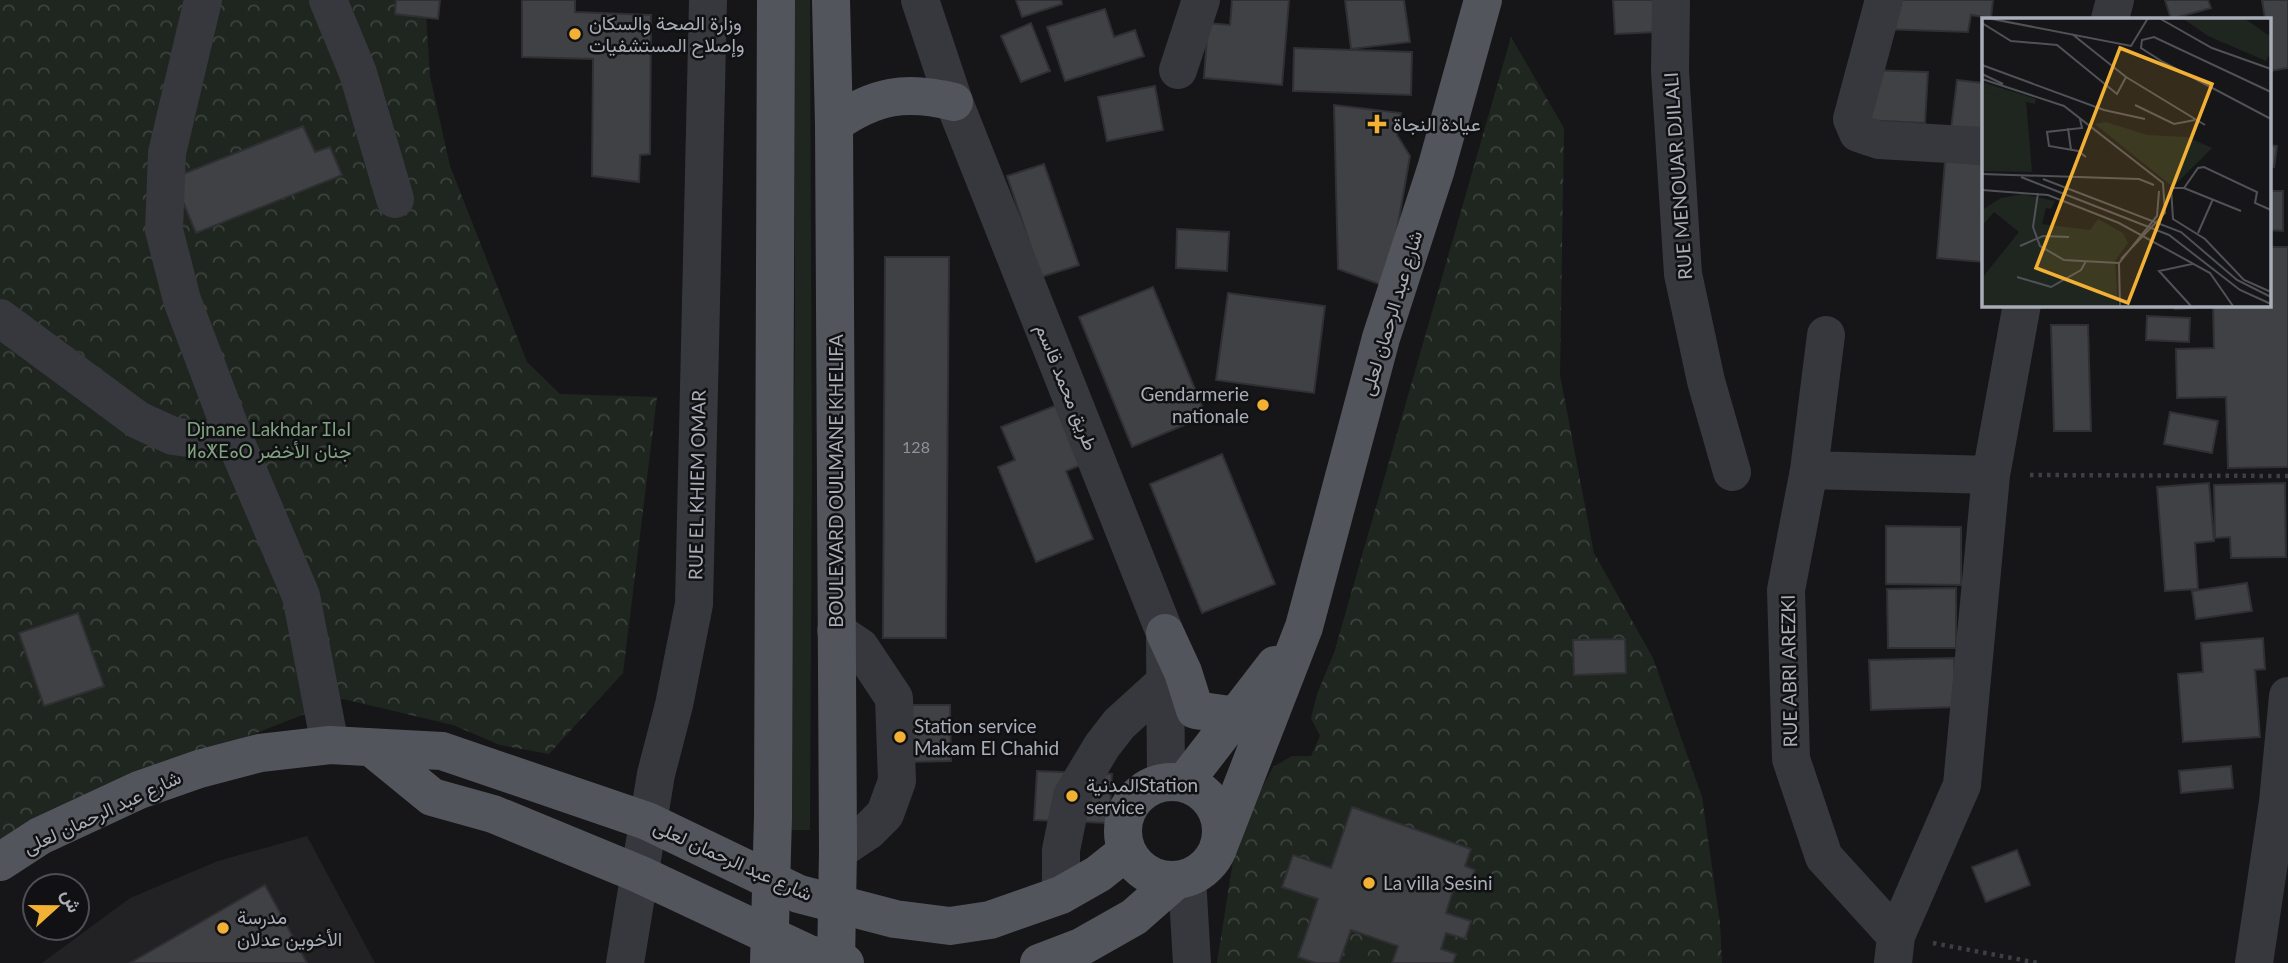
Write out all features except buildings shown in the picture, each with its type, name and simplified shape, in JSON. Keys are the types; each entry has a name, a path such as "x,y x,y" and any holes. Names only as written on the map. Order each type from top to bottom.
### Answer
{"main road":[{"path":"769,963 773,816 776,0"},
{"name":"BOULEVARD OULMANE KHELIFA","path":"831,0 838,851 836,963"},
{"name":"شارع عبد الرحمان لعلى","path":"1220,844 1304,627 1381,338 1436,169 1483,0"},
{"path":"834,124 855,109 878,99 917,95 954,102"},
{"name":"شارع عبد الرحمان لعلى","path":"1175,782 1237,716 1304,627"},
{"path":"1165,634 1183,673 1195,710 1237,716"},
{"name":"شارع عبد الرحمان لعلى","path":"0,862 40,836 139,790 199,769 260,753 330,745 442,751 647,821 799,894 895,919 950,926 990,920 1061,895 1098,874 1127,851"},
{"path":"372,748 432,797 493,814 639,874 809,954 845,963"},
{"path":"1039,963 1081,947 1134,917 1181,879 1202,870 1213,858 1220,844 1221,824 1214,806 1202,791 1175,782 1145,790 1129,806 1123,821 1123,836 1127,851 1139,867 1155,877 1181,879"}],"street":[{"path":"203,0 167,153 163,230 182,300 234,438 302,596 330,745"},
{"path":"328,0 358,74 395,200"},
{"name":"RUE EL KHIEM OMAR","path":"625,963 656,774 674,705 694,604 708,0"},
{"name":"طريق محمد قاسم","path":"920,0 954,102 1165,634 1164,683 1175,782"},
{"path":"1178,70 1201,0"},
{"name":"RUE MENOUAR DJILALI","path":"1671,0 1670,71 1683,274 1706,381 1732,472"},
{"path":"1884,0 1853,119 1858,133 1880,140 1982,146"},
{"path":"2110,18 2115,0"},
{"path":"1895,949 1962,785 1991,475 2022,306"},
{"path":"0,318 138,420 173,436 202,440 234,438"},
{"name":"RUE ABRI AREZKI","path":"1826,335 1810,470 1786,590 1791,759 1824,857 1895,949"},
{"path":"1810,470 1991,475"},
{"path":"836,631 860,647 894,698 897,781 885,814 869,831 838,851"},
{"path":"1061,895 1061,849 1072,796 1102,746 1119,724 1164,683"},
{"path":"2254,963 2278,802 2288,696"},
{"path":"1181,879 1181,959"}],"path":[{"path":"1991,475 2288,476"},
{"path":"1895,949 2038,963"}],"shaded area":[{"name":"مدرسة الأخوين عدلان","path":"307,836 375,963 42,963 70,942 91,942 91,927 130,898 218,861"}],"green space":[{"name":"Djnane Lakhdar ⵊⵏⴰⵏ ⵍⴰⵅⴹⴰⵔ جنان الأخضر","path":"0,0 425,0 430,76 450,166 527,362 560,394 657,397 623,673 549,754 500,745 453,725 343,699 109,791 0,852"},
{"path":"794,0 810,0 810,830 789,830 795,326"},
{"path":"1511,37 1564,128 1560,375 1594,553 1653,658 1702,797 1720,923 1722,963 1217,963 1235,848 1254,803 1273,767 1292,756 1311,756 1320,736 1311,718 1317,694 1334,653"}],"place":[{"name":"وزارة الصحة والسكان وإصلاح المستشفيات","path":"575,34"},
{"name":"عيادة النجاة","path":"1377,124"},
{"name":"Gendarmerie nationale","path":"1263,405"},
{"name":"Station service Makam El Chahid","path":"900,737"},
{"name":"المدنيةStation service","path":"1072,796"},
{"name":"La villa Sesini","path":"1369,883"},
{"name":"مدرسة الأخوين عدلان","path":"223,928"}]}
